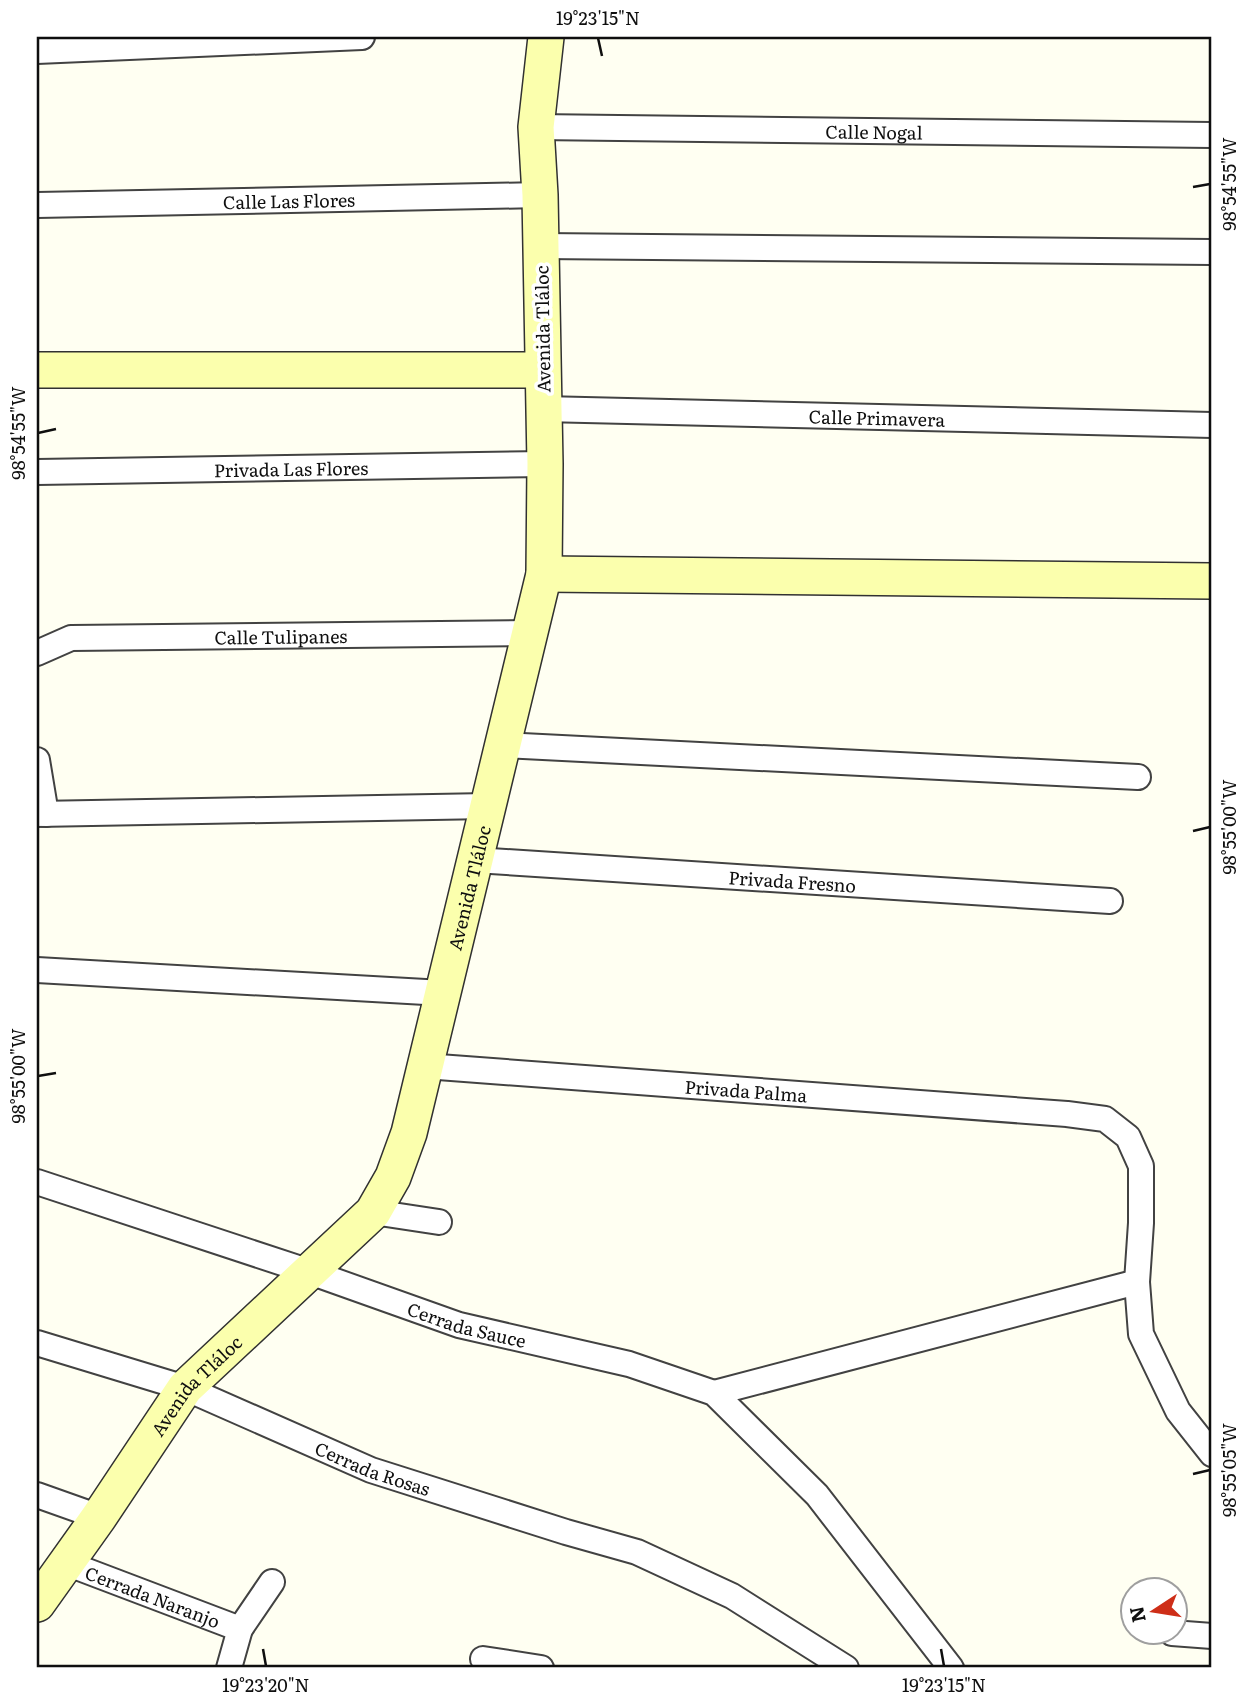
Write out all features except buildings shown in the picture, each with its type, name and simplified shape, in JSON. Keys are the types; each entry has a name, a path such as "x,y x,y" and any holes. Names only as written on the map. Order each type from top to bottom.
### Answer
{"main road":[{"name":"Avenida Tláloc","path":"37,1604 185,1388 373,1212 393,1177 405,1144 544,574 545,464 540,195 536,127 545,37"},
{"path":"37,370 542,370"},
{"path":"544,574 1212,581"}],"street":[{"path":"37,51 362,37"},
{"name":"Calle Nogal","path":"536,127 1212,135"},
{"name":"Calle Las Flores","path":"37,205 540,195"},
{"path":"541,246 1212,252"},
{"name":"Calle Primavera","path":"543,408 1212,425"},
{"name":"Privada Las Flores","path":"37,472 545,464"},
{"name":"Calle Tulipanes","path":"37,653 71,638 529,633"},
{"path":"502,745 1138,777"},
{"path":"37,760 41,814 488,806"},
{"name":"Privada Fresno","path":"475,860 1110,901"},
{"path":"37,970 443,993"},
{"name":"Privada Palma","path":"425,1066 1105,1119 1128,1137 1141,1166 1137,1282 1141,1334 1178,1411 1212,1454"},
{"name":"Cerrada Sauce","path":"37,1182 310,1272 459,1325 629,1364 714,1393"},
{"path":"373,1212 439,1222"},
{"path":"714,1393 1137,1282"},
{"name":"Cerrada Rosas","path":"37,1343 185,1388 371,1470 637,1552 732,1596 846,1668"},
{"path":"714,1393 817,1495 951,1668"},
{"path":"37,1495 99,1517"},
{"name":"Cerrada Naranjo","path":"66,1563 240,1629"},
{"path":"229,1668 240,1629 272,1582"},
{"path":"1190,1634 1212,1636"},
{"path":"484,1659 541,1668"}]}
